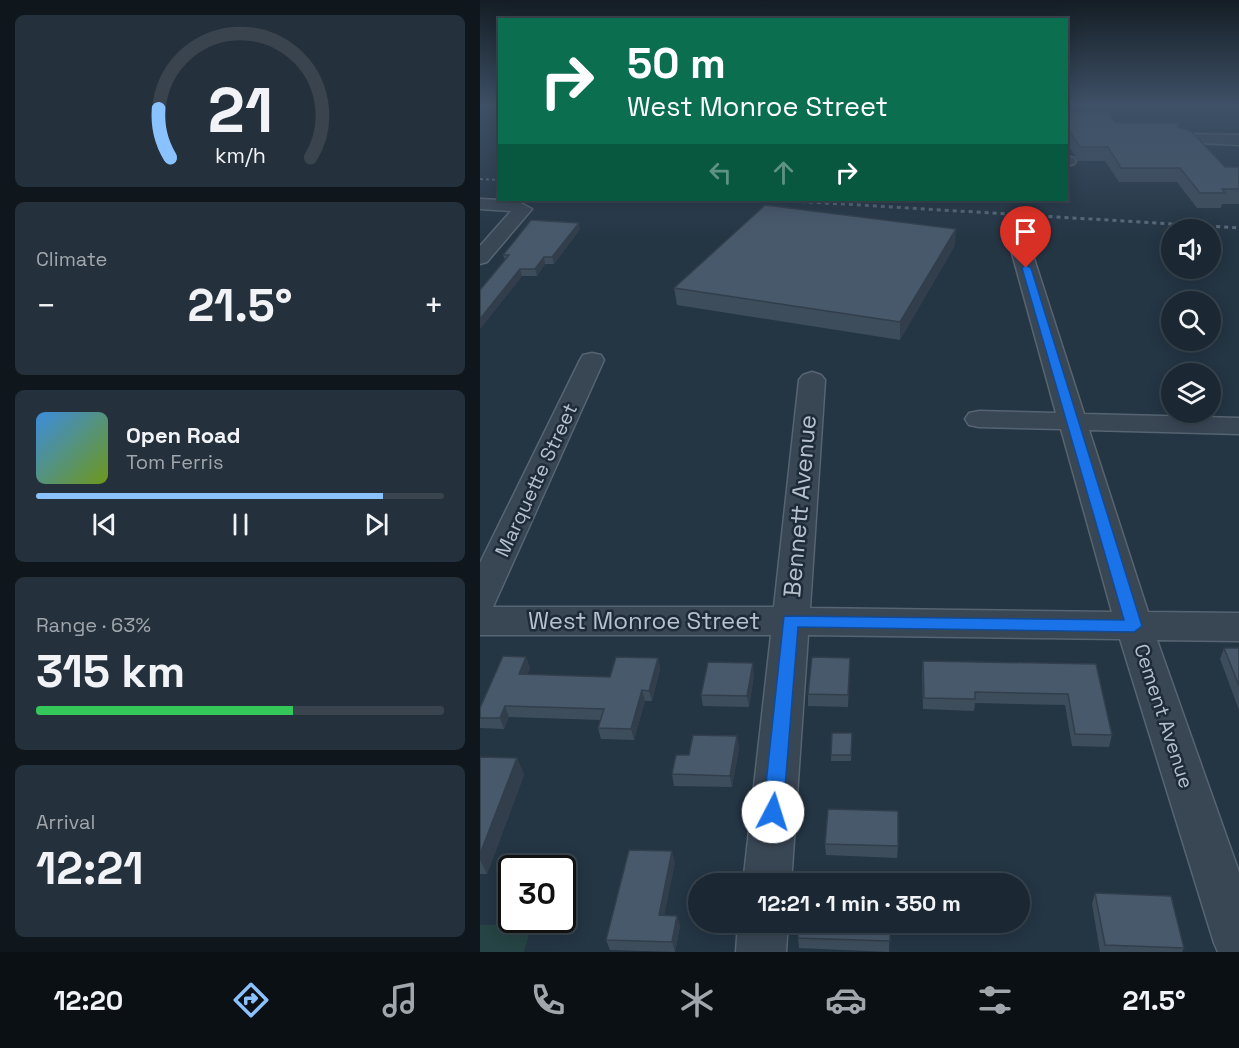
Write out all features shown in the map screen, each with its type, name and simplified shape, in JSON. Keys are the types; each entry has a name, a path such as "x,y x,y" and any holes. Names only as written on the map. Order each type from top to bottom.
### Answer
{"street":[{"path":"480,204 517,206 524,209 480,258"},
{"name":"Cement Avenue","path":"1020,246 1134,626 1239,943"},
{"name":"Marquette Street","path":"480,599 592,360"},
{"name":"Bennett Avenue","path":"768,873 812,380"},
{"path":"979,419 1239,426"},
{"name":"West Monroe Street","path":"480,621 790,621 1239,627"},
{"path":"760,952 762,933"}],"green space":[{"path":"480,925 498,925 498,933 530,933 524,952 480,952"}],"building":[{"path":"1110,150 1209,150 1225,167 1239,167 1239,189 1222,189 1225,193 1200,193 1180,168 1121,168"},
{"path":"765,205 956,229 900,322 674,288"},
{"path":"531,220 579,223 552,257 544,257 535,269 520,269 480,319 480,290 509,255 503,255"},
{"path":"1224,648 1239,648 1239,686"},
{"path":"503,656 526,657 519,674 610,677 616,657 658,658 649,691 642,690 631,729 598,728 604,709 505,706 500,718 480,718 480,708"},
{"path":"812,657 850,658 848,695 808,694"},
{"path":"923,661 1096,664 1112,735 1075,734 1068,694 975,692 975,699 924,698"},
{"path":"708,662 753,663 747,696 701,695"},
{"path":"832,733 852,733 851,755 831,755"},
{"path":"693,735 737,736 730,776 672,774 676,755 689,755"},
{"path":"480,757 517,758 480,854"},
{"path":"828,809 898,811 898,846 825,844"},
{"path":"629,850 672,851 659,915 677,916 672,942 606,940"},
{"path":"1095,893 1171,896 1184,948 1105,945"},
{"path":"798,933 890,933 890,941 798,938"}],"railway":[{"path":"480,179 498,180"},
{"path":"794,201 1239,228"}],"route":[{"path":"773,812 790,621 1134,626 1026,268"}]}
